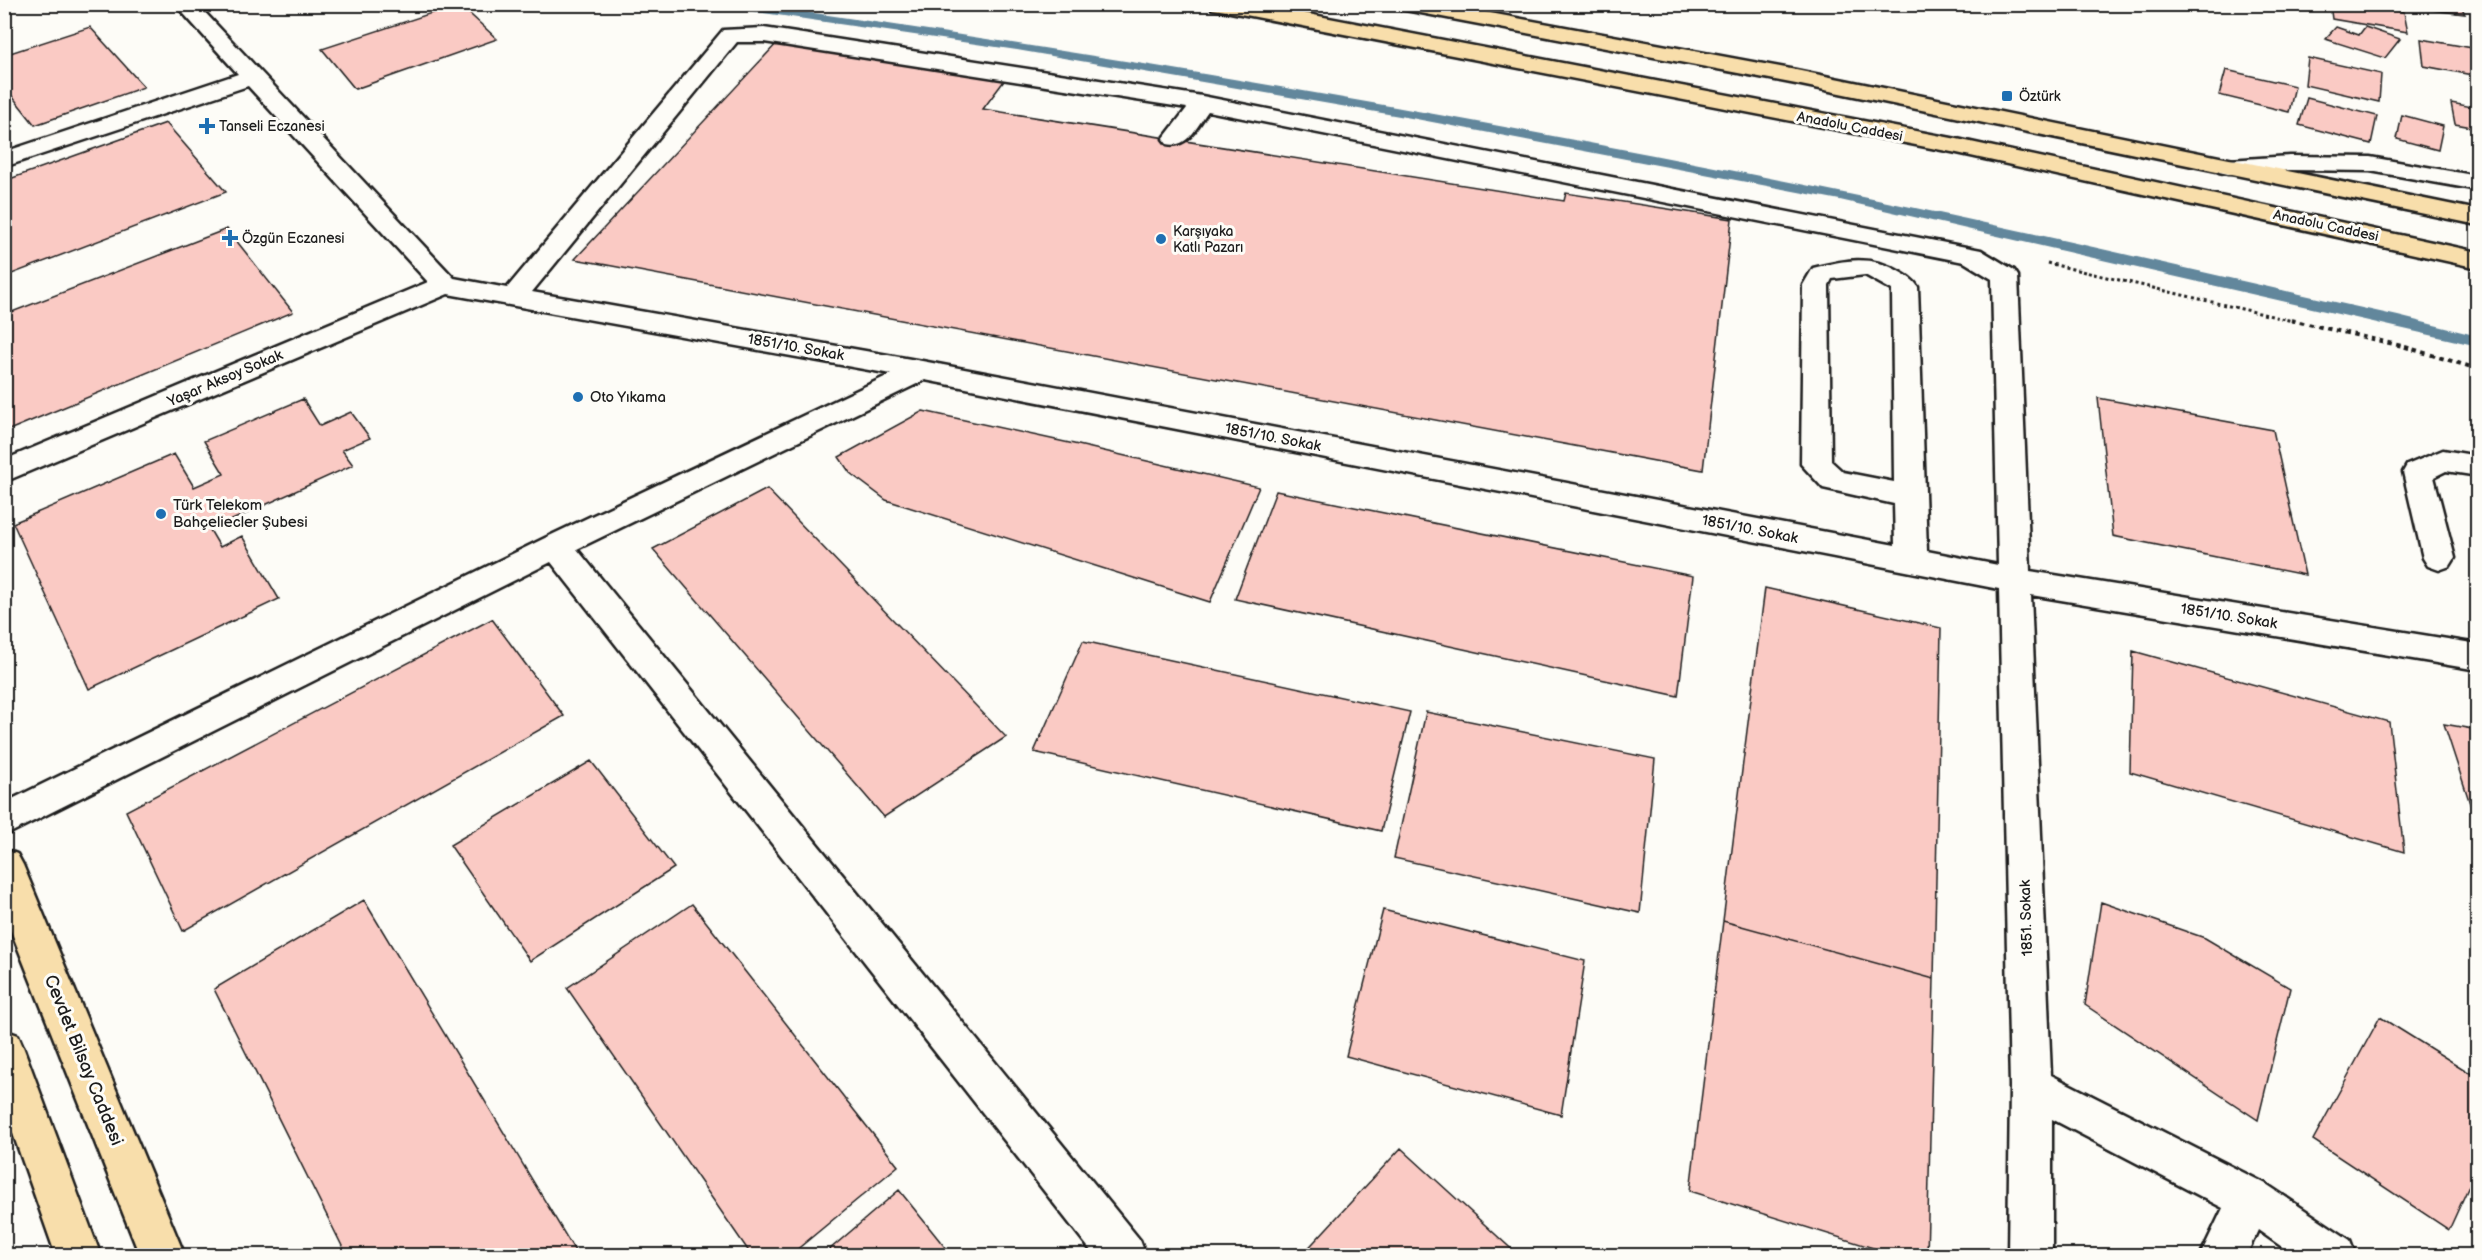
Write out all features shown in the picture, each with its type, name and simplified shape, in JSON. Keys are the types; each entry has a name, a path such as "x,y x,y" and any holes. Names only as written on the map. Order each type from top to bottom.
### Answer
{"main road":[{"name":"Anadolu Caddesi","path":"1220,4 1957,146 2478,260"},
{"path":"1405,4 1796,77 2478,218"},
{"name":"Cevdet Bilsay Caddesi","path":"4,865 163,1256"},
{"path":"4,1049 79,1256"}],"street":[{"path":"185,4 445,285"},
{"path":"514,297 731,35 764,34 1202,103 1972,256 1996,271"},
{"path":"4,160 252,77"},
{"path":"1175,139 1202,103"},
{"path":"2228,167 2290,163 2370,164 2478,161"},
{"path":"2370,164 2478,183"},
{"path":"1910,496 1834,481 1816,464 1815,285 1822,273 1859,265 1880,270 1905,287 1910,496 1911,560"},
{"name":"1851. Sokak","path":"1996,271 2005,276 2031,1086 2030,1256"},
{"name":"1851/10. Sokak","path":"445,285 922,370 2014,580 2478,657"},
{"name":"Yaşar Aksoy Sokak","path":"4,472 445,285"},
{"path":"4,821 556,546 922,370"},
{"path":"2439,558 2418,472 2443,460 2478,466"},
{"path":"556,546 1124,1256"},
{"path":"2031,1086 2251,1199 2334,1256"},
{"path":"2222,1256 2251,1199"}],"path":[{"path":"1996,271 2021,257 2402,346 2478,369"}],"building":[{"path":"459,4 497,39 355,89 322,49"},
{"path":"2330,4 2359,4 2404,12 2408,32 2332,19"},
{"path":"2406,4 2460,4 2465,14 2407,7"},
{"path":"90,27 144,87 35,125 4,86 4,55"},
{"path":"2336,27 2359,35 2365,27 2400,39 2385,58 2325,39"},
{"path":"2421,39 2478,49 2478,76 2424,66"},
{"name":"Karşıyaka Katlı Pazarı","path":"778,42 1007,77 983,109 1564,201 1566,193 1732,219 1703,470 575,259"},
{"path":"2308,58 2381,74 2379,102 2305,85"},
{"path":"2226,70 2295,86 2289,112 2219,95"},
{"path":"2307,98 2377,116 2371,144 2299,125"},
{"path":"2451,103 2478,108 2478,128 2455,124"},
{"path":"2402,115 2443,126 2438,150 2397,139"},
{"path":"166,123 226,192 4,277 4,181"},
{"path":"227,229 293,312 9,430 4,423 4,315"},
{"path":"2098,398 2273,430 2305,575 2113,536"},
{"path":"303,399 320,426 351,412 370,438 342,450 353,465 210,530 220,547 242,536 279,599 89,689 13,523 174,454 194,487 224,474 204,441"},
{"path":"923,411 1259,487 1210,602 886,500 850,473 839,457"},
{"path":"767,489 1006,737 884,817 653,549"},
{"path":"1276,491 1693,576 1678,696 1235,599"},
{"path":"1765,588 1941,628 1934,979 1723,921"},
{"path":"492,619 564,716 183,931 126,811"},
{"path":"1083,641 1410,712 1381,831 1034,752"},
{"path":"2133,651 2389,722 2404,852 2130,772"},
{"path":"1426,712 1655,759 1640,913 1394,858"},
{"path":"2444,724 2478,730 2478,828"},
{"path":"591,761 674,868 530,961 450,845"},
{"path":"364,900 578,1256 347,1256 214,989"},
{"path":"2101,902 2205,938 2290,988 2258,1120 2085,1005"},
{"path":"692,904 898,1166 789,1256 752,1256 567,988"},
{"path":"1383,910 1585,961 1561,1115 1346,1056"},
{"path":"1723,921 1934,979 1927,1256 1899,1256 1690,1191"},
{"path":"2380,1017 2478,1078 2478,1166 2449,1230 2313,1140"},
{"path":"1401,1148 1519,1256 1301,1256"},
{"path":"899,1190 952,1256 822,1256"}],"waterway":[{"path":"723,4 1017,46 1411,114 1840,196 2478,341"}],"place":[{"name":"Öztürk","path":"2007,96"},
{"name":"Tanseli Eczanesi","path":"207,126"},
{"name":"Özgün Eczanesi","path":"230,238"},
{"name":"Karşıyaka Katlı Pazarı","path":"1161,239"},
{"name":"Oto Yıkama","path":"578,397"},
{"name":"Türk Telekom Bahçeliecler Şubesi","path":"161,514"}]}
